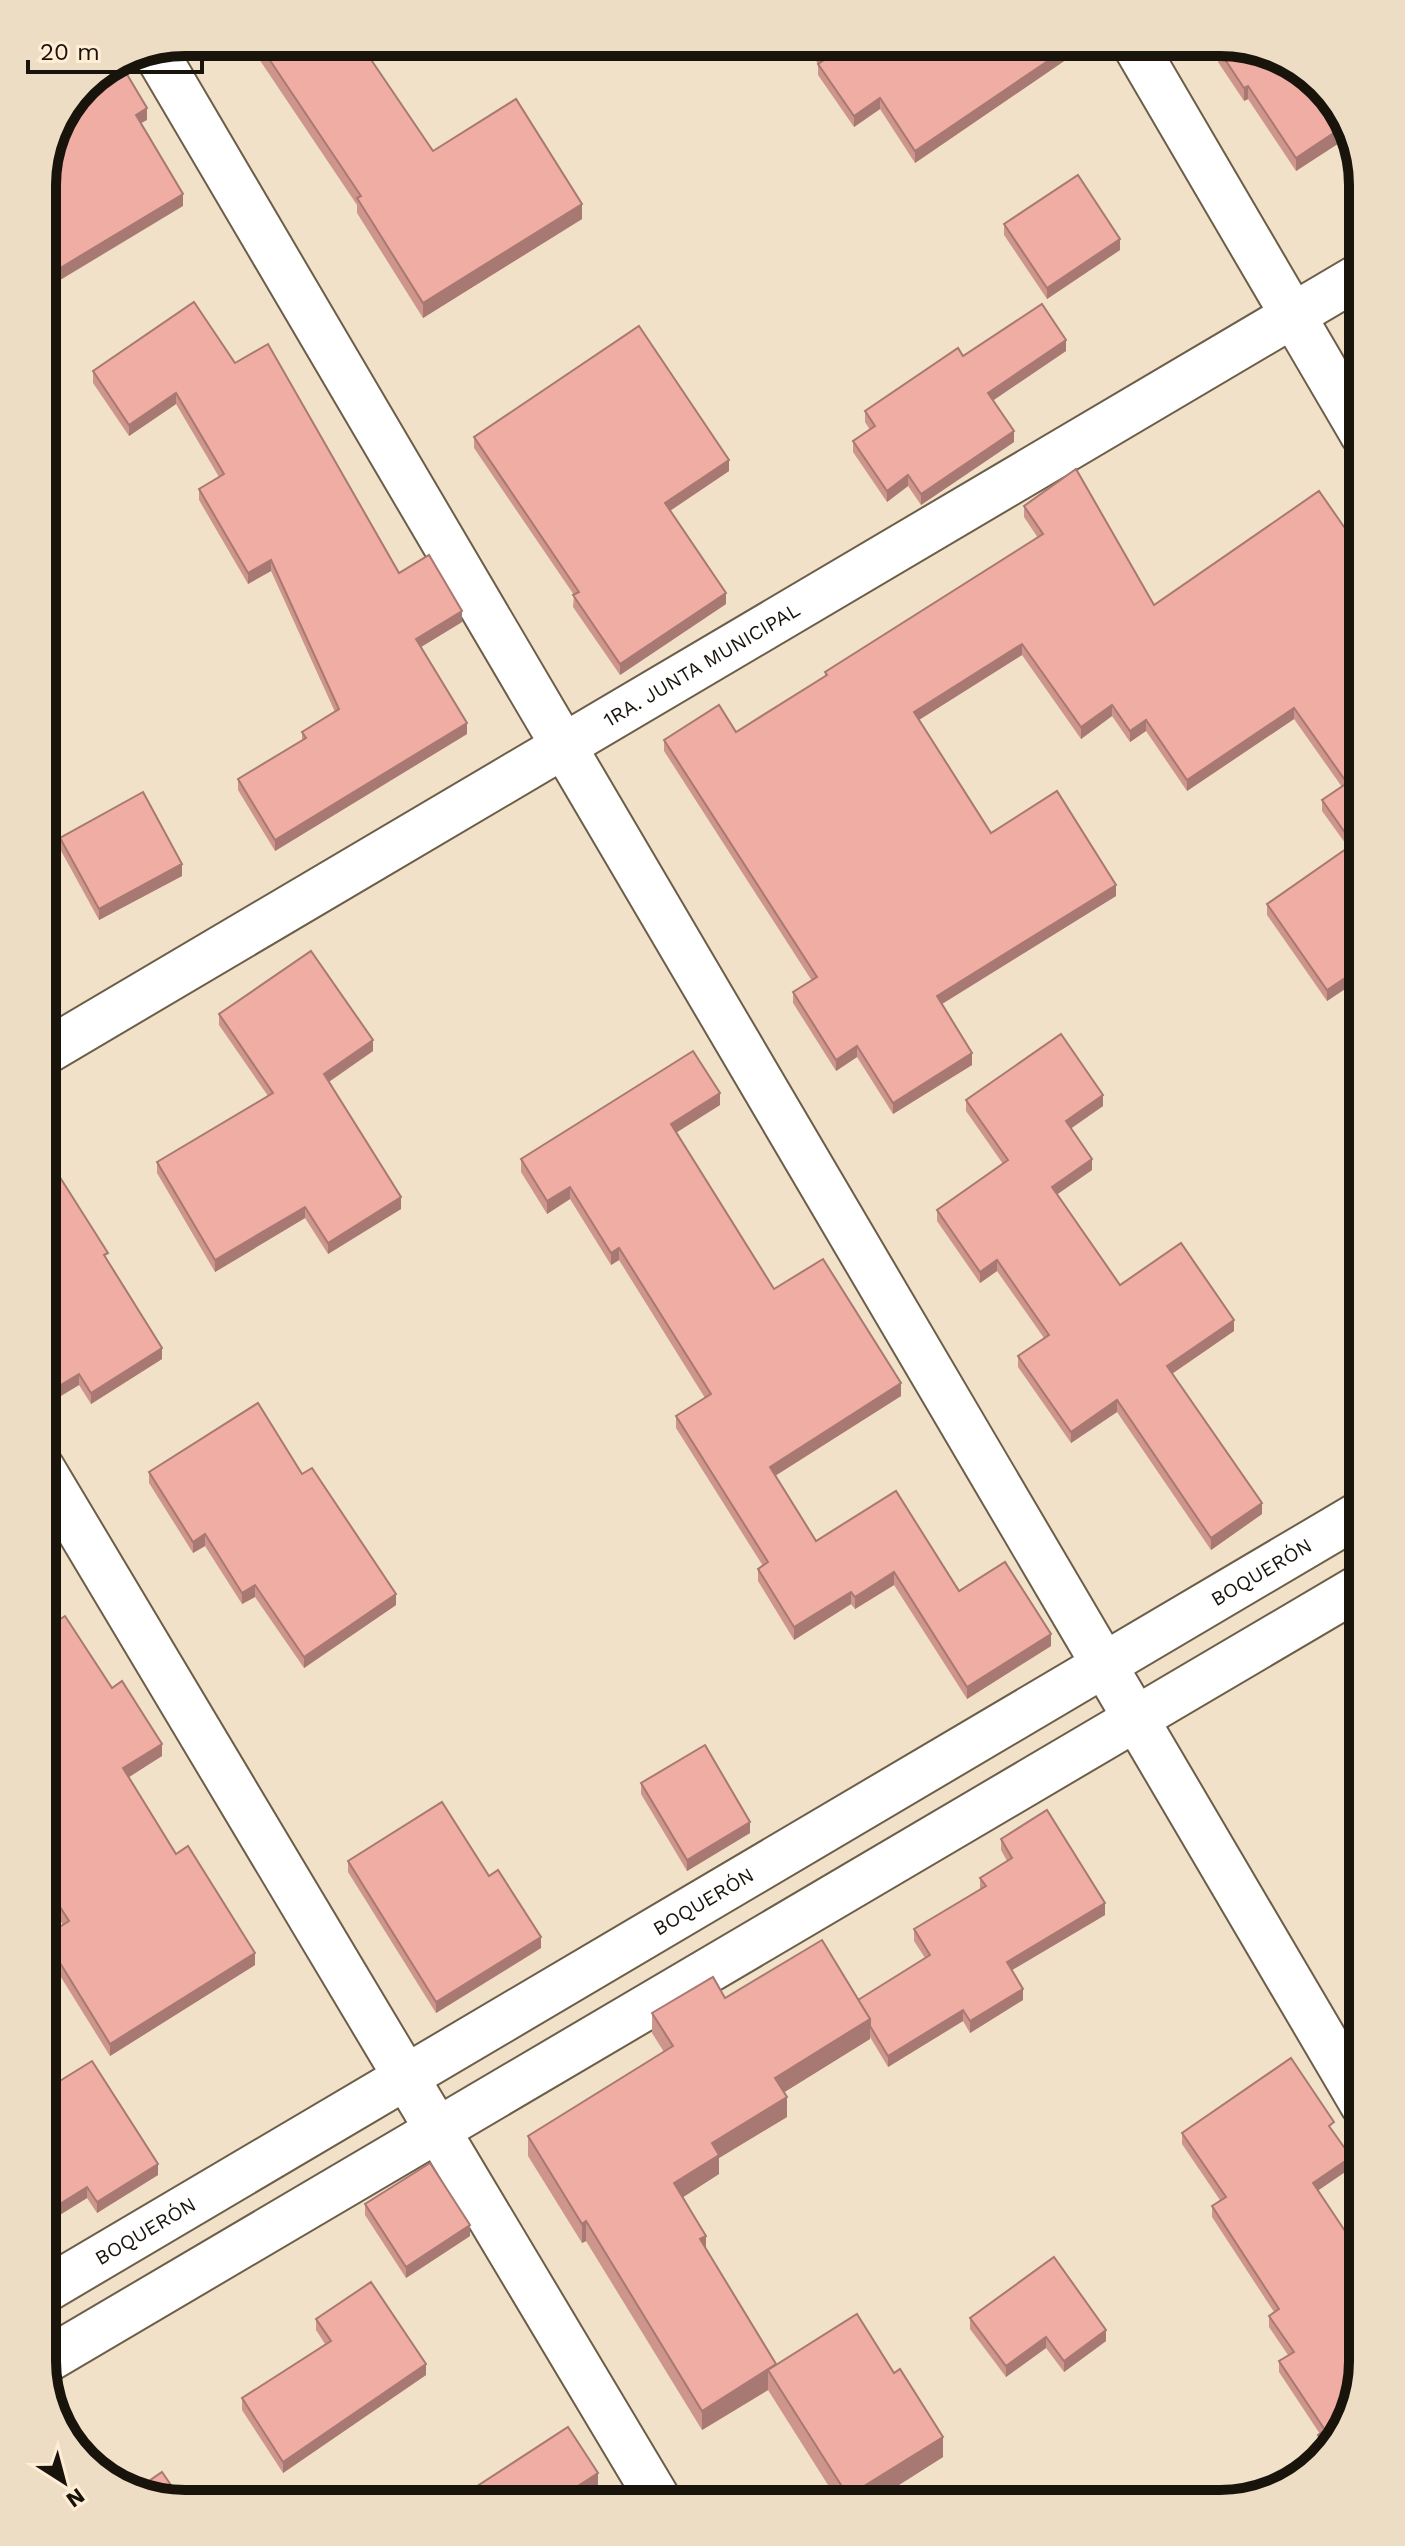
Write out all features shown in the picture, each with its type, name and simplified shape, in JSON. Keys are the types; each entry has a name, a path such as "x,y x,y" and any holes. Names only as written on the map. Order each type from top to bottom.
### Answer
{"street":[{"path":"1141,56 1349,411"},
{"path":"159,58 1349,2081"},
{"name":"1RA. JUNTA MUNICIPAL","path":"56,1046 1349,282"},
{"path":"56,1491 653,2490"},
{"name":"BOQUERÓN","path":"56,2284 1349,1520"},
{"path":"56,2355 1349,1593"}],"building":[{"path":"267,56 369,56 433,151 516,99 582,204 423,303 357,198 361,196"},
{"path":"821,56 1055,56 915,151 880,98 854,116 818,64 824,60"},
{"path":"1223,56 1253,60 1284,73 1311,94 1337,131 1296,158 1248,86 1244,88"},
{"path":"125,71 147,108 136,115 183,194 56,271 56,177 60,152 69,128 83,107 100,88 121,73"},
{"path":"1078,175 1120,239 1047,288 1004,224"},
{"path":"194,302 235,363 268,344 399,573 429,555 462,611 416,639 467,723 275,840 238,779 306,738 302,732 339,709 271,560 248,573 199,489 224,474 176,393 129,425 93,371"},
{"path":"1042,304 1066,340 988,393 1014,431 921,494 908,475 887,491 853,441 875,426 865,411 958,348 963,356"},
{"path":"639,326 729,460 665,503 726,593 620,664 573,595 579,592 474,437"},
{"path":"1076,469 1154,605 1319,491 1349,534 1349,838 1322,800 1347,783 1294,708 1187,780 1146,720 1130,731 1112,705 1081,727 1022,644 914,712 991,833 1057,791 1116,885 937,996 972,1053 893,1103 857,1046 836,1060 793,992 817,977 664,740 719,705 736,732 827,675 825,672 1043,534 1024,506"},
{"path":"143,792 182,864 99,909 60,838"},
{"path":"1349,847 1349,975 1327,990 1267,904"},
{"path":"311,951 373,1040 324,1074 401,1197 328,1243 305,1207 215,1260 157,1162 273,1093 219,1014"},
{"path":"1061,1034 1103,1095 1066,1121 1092,1159 1052,1187 1120,1285 1181,1243 1234,1320 1167,1366 1262,1503 1211,1538 1117,1400 1071,1432 1018,1356 1049,1335 997,1260 980,1272 937,1210 1008,1160 966,1100"},
{"path":"693,1051 720,1093 671,1124 774,1289 823,1259 901,1383 770,1467 816,1541 896,1491 959,1591 1005,1562 1051,1634 967,1687 894,1572 855,1597 851,1592 794,1627 758,1569 768,1562 676,1416 711,1394 619,1248 611,1253 570,1187 547,1201 521,1159"},
{"path":"56,1171 108,1253 104,1255 162,1348 91,1393 79,1374 59,1386 56,1381"},
{"path":"258,1403 302,1474 312,1468 396,1594 304,1657 255,1585 242,1593 205,1534 193,1542 149,1472"},
{"path":"65,1616 112,1688 122,1681 162,1744 123,1768 176,1854 188,1846 255,1953 110,2044 56,1956 56,1929 69,1921 56,1901 56,1619"},
{"path":"705,1745 750,1822 687,1860 641,1783"},
{"path":"442,1802 489,1876 498,1870 541,1937 436,2002 348,1861"},
{"path":"1047,1810 1105,1903 1007,1962 1023,1989 970,2021 963,2010 888,2056 858,2000 930,1955 914,1929 986,1886 980,1878 1012,1858 1001,1839"},
{"path":"822,1940 870,2019 775,2078 787,2097 712,2143 719,2155 674,2183 706,2236 700,2239 776,2364 702,2411 586,2221 582,2224 528,2136 673,2046 652,2013 713,1977 725,1998"},
{"path":"1291,2058 1334,2122 1329,2126 1349,2154 1349,2158 1313,2183 1349,2237 1348,2378 1336,2418 1322,2440 1318,2435 1325,2430 1279,2361 1294,2352 1269,2316 1279,2309 1212,2206 1226,2197 1182,2133"},
{"path":"92,2061 158,2164 97,2202 87,2187 56,2206 56,2083"},
{"path":"430,2163 470,2225 406,2267 365,2204"},
{"path":"1054,2257 1106,2330 1064,2361 1046,2337 1006,2366 970,2318"},
{"path":"371,2282 426,2364 283,2462 242,2398 331,2341 316,2319"},
{"path":"857,2314 894,2373 900,2369 943,2437 858,2490 844,2490 768,2370"},
{"path":"568,2427 598,2473 572,2490 471,2490"},
{"path":"162,2472 174,2490 160,2488 145,2483"}]}
